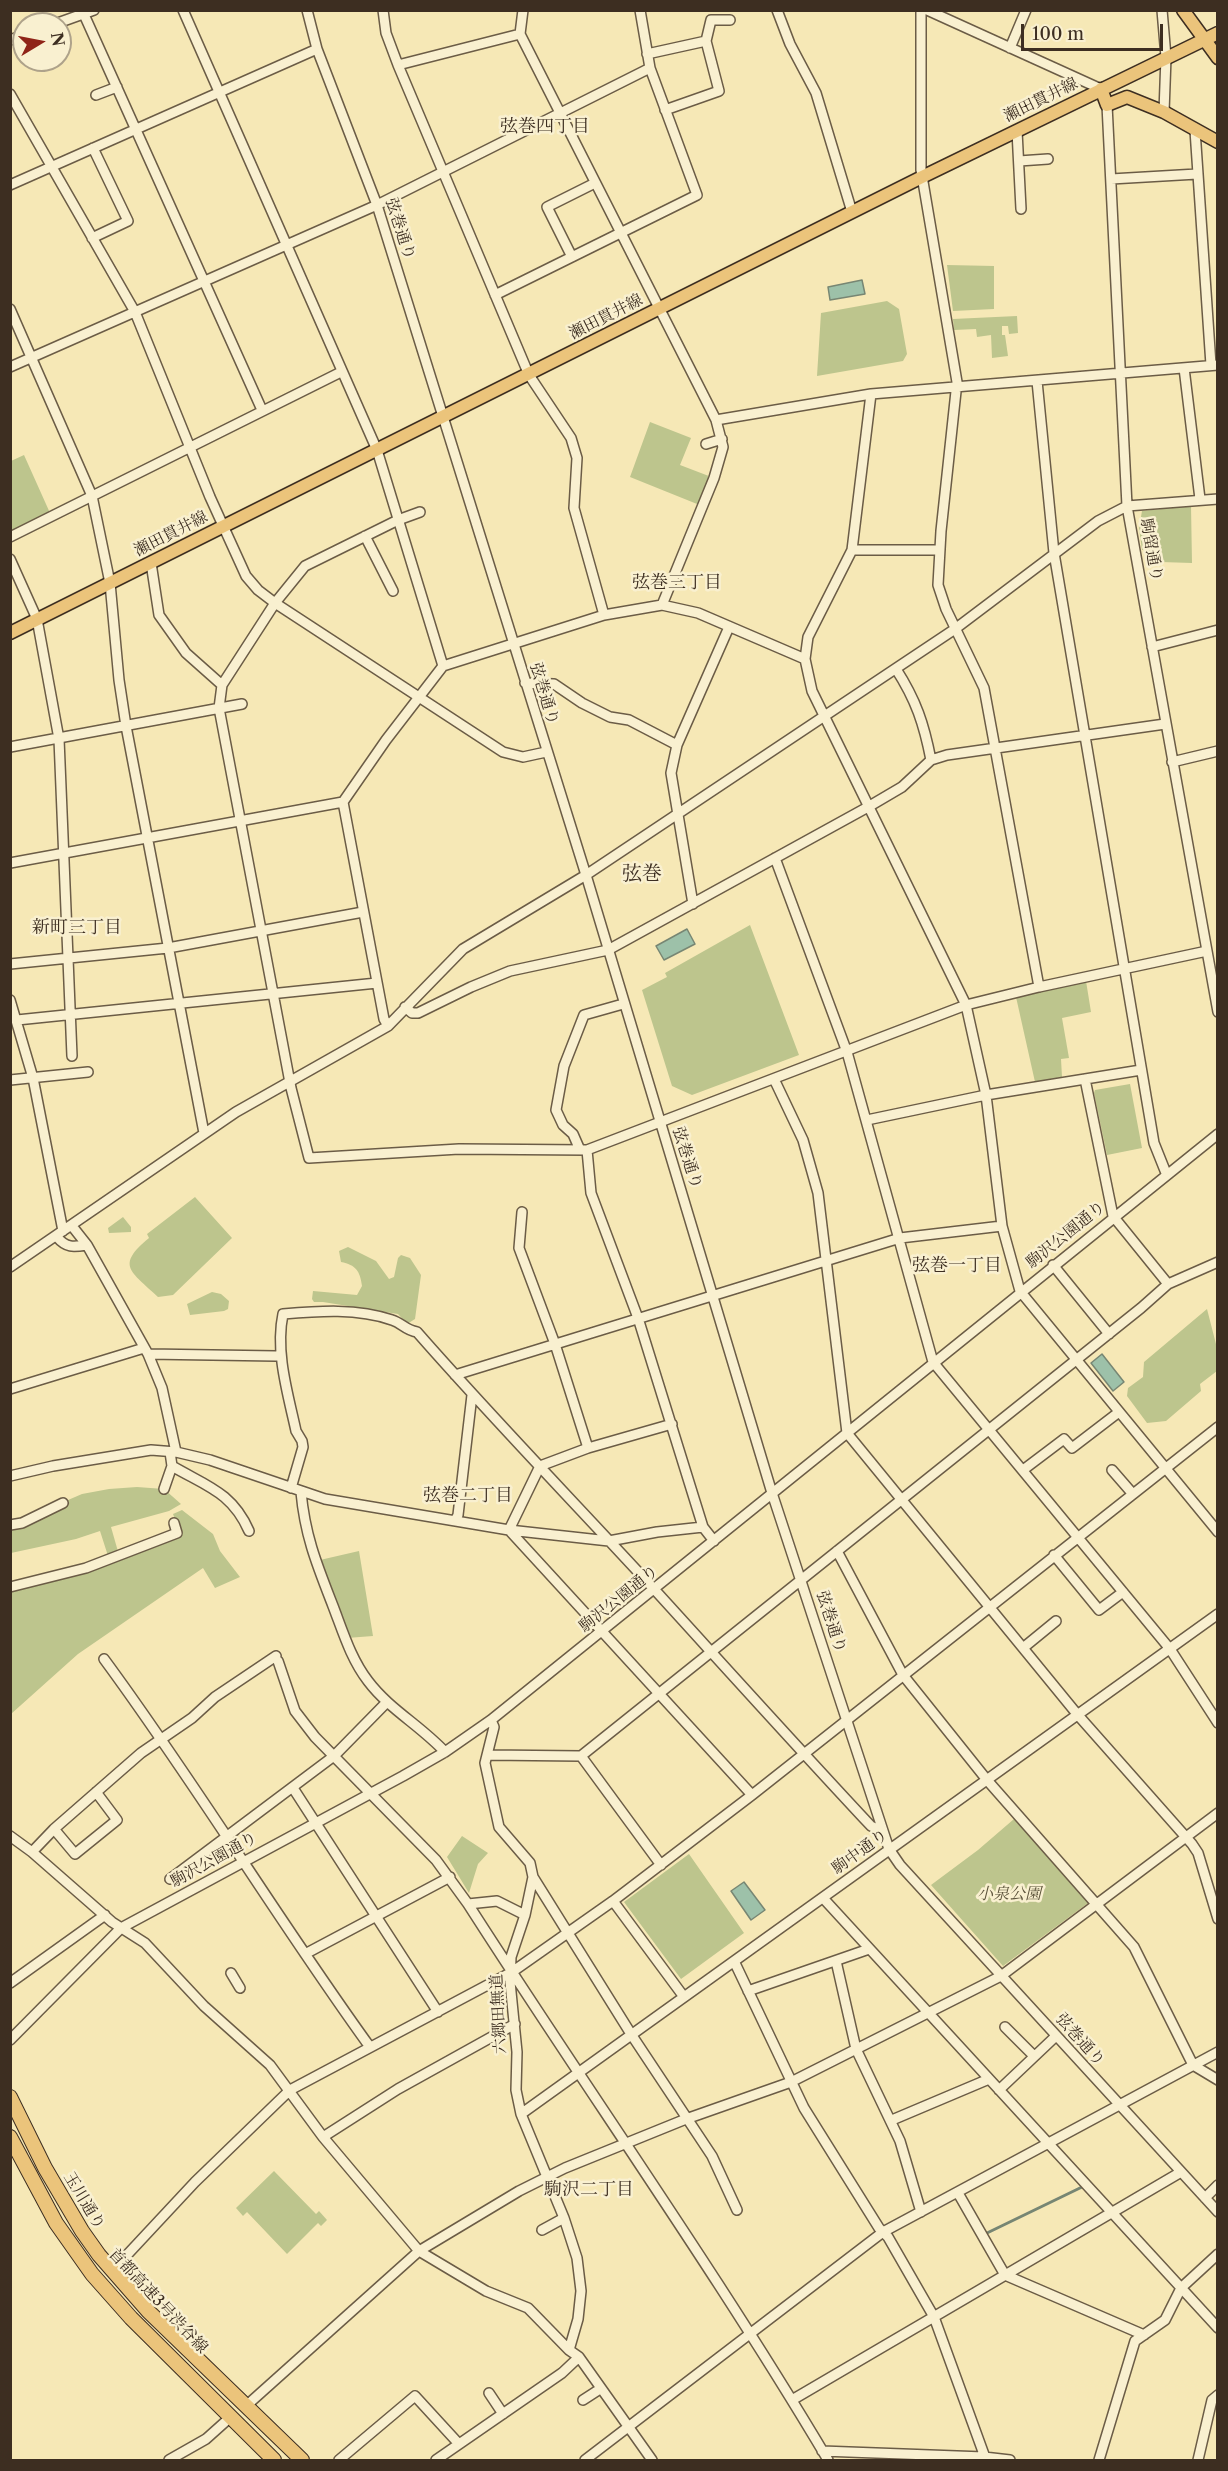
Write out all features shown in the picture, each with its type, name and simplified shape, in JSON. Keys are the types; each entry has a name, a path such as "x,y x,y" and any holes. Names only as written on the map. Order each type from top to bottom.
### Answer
{"highway":[{"name":"玉川通り","path":"10,2097 58,2191 82,2231 112,2271 148,2310 302,2460"},
{"name":"首都高速3号渋谷線","path":"10,2111 66,2216 98,2263 136,2307 291,2460"},
{"name":"首都高速3号渋谷線","path":"10,2138 56,2223 92,2274 131,2318 274,2460"},
{"path":"10,2154 63,2247 102,2297 264,2460"}],"main road":[{"path":"1183,10 1218,58"},
{"name":"瀬田貫井線","path":"10,633 529,375 658,308 1218,33"},
{"name":"駒留通り","path":"1101,89 1107,105"},
{"path":"1107,105 1127,97 1164,112 1218,142"}],"street":[{"path":"183,10 377,450 443,666"},
{"name":"弦巻通り","path":"307,10 317,49 378,205 586,875 772,1493 889,1849 895,1860 1118,2106 1218,2212"},
{"path":"383,10 386,33 398,65 529,375 571,438 577,458 574,508 604,615"},
{"path":"523,10 520,34 716,420 722,439 723,447 714,478 662,605"},
{"path":"495,295 697,195 650,68 640,10"},
{"path":"777,10 790,44 816,93 852,212"},
{"path":"921,10 922,177 958,387 938,585 955,629 984,688 1040,987"},
{"path":"927,10 1101,89"},
{"path":"1010,48 1026,10"},
{"path":"1162,10 1166,57 1164,112"},
{"path":"72,18 87,12 117,87 262,410"},
{"path":"665,110 719,91 706,41 711,20 730,20"},
{"path":"398,65 520,34"},
{"path":"647,54 706,41"},
{"path":"10,185 317,49"},
{"path":"10,367 378,205 650,68"},
{"path":"96,95 117,87"},
{"path":"10,94 135,312 223,526 246,576 258,590 275,603 503,752 524,757 546,752"},
{"name":"駒留通り","path":"1107,105 1127,506 1218,1012"},
{"path":"716,420 871,394 1214,365 1194,129"},
{"path":"1017,131 1021,209"},
{"path":"92,238 128,221 93,148"},
{"path":"1019,161 1048,159"},
{"path":"1111,179 1197,174"},
{"path":"572,257 547,207 595,183"},
{"path":"10,309 92,496 110,583 119,680 126,726 204,1133"},
{"path":"1184,368 1200,499"},
{"path":"10,537 341,372"},
{"path":"1037,381 1054,553 1154,1143 1166,1173"},
{"path":"871,394 852,550 808,637 805,659 812,691 966,1005 986,1095 1002,1226 1020,1291 1218,1532"},
{"path":"706,444 722,439"},
{"path":"10,1267 204,1133 290,1080 388,1026 463,949 586,875 825,717 955,629 1098,520 1127,506 1218,499"},
{"path":"420,512 398,520 305,566 275,603 222,685 219,708 290,1080 309,1158 459,1149 584,1150 966,1005 1207,951"},
{"path":"365,536 393,591"},
{"path":"852,550 940,550"},
{"path":"10,559 37,619 59,739 72,1056"},
{"path":"152,563 159,615 186,653 222,685"},
{"path":"388,1026 384,1019 343,802 386,740 443,666 604,615 662,605 698,613 805,659"},
{"path":"693,904 671,773 677,745 729,627"},
{"path":"1152,647 1218,630"},
{"path":"896,669 917,706 931,760"},
{"path":"525,683 554,684 582,703 610,717 629,720 677,745"},
{"path":"10,747 242,704"},
{"path":"405,1007 412,1013 418,1012 510,971 608,950 902,787 931,760 995,747 1165,724"},
{"path":"1172,762 1218,751"},
{"path":"10,863 343,802"},
{"path":"775,858 847,1052 933,1362 1170,1649 1218,1724"},
{"path":"10,964 168,948 363,912"},
{"path":"17,1020 377,983"},
{"path":"10,1000 33,1078 60,1234 64,1245 72,1247 87,1245"},
{"path":"623,1004 584,1015 564,1066 556,1110 563,1125 573,1134 584,1150 591,1193 639,1318 704,1527 714,1541"},
{"path":"867,1120 986,1095 1142,1070"},
{"path":"10,1080 88,1072"},
{"path":"774,1079 803,1140 818,1193 847,1433 1077,1714 1198,1853 1218,1919"},
{"path":"1085,1079 1113,1216 1168,1284"},
{"name":"駒沢公園通り","path":"10,2040 121,1928 445,1752 491,1720 1166,1173 1218,1134"},
{"path":"522,1212 519,1248 555,1344 588,1448"},
{"path":"72,1226 87,1245 118,1298 146,1351 162,1388 173,1452 172,1466 164,1489"},
{"path":"455,1375 900,1238 1002,1226"},
{"path":"487,1755 581,1756 990,1430 1168,1284 1218,1262"},
{"path":"1053,1265 1109,1334"},
{"path":"291,1488 303,1447 296,1431 282,1358 279,1330 283,1314 324,1310 395,1320 406,1330 417,1332 472,1395 654,1589 803,1754 871,1826 883,1832"},
{"path":"10,1389 146,1351 276,1356"},
{"path":"455,1521 472,1395"},
{"path":"1023,1470 1064,1439 1072,1448 1119,1412"},
{"path":"509,1530 540,1466 588,1448 672,1424"},
{"path":"112,2271 195,2182 290,2090 512,1972 613,1901 752,1795 1218,1427"},
{"path":"10,1476 53,1466 151,1450 210,1460 325,1499 509,1530 609,1541 657,1532 704,1527"},
{"path":"172,1466 227,1497 241,1512 249,1531"},
{"path":"1112,1470 1132,1494"},
{"path":"301,1492 309,1543 350,1651 367,1680 387,1702 426,1732 445,1752"},
{"path":"10,1525 22,1524 63,1503"},
{"path":"10,1587 86,1568 177,1533 174,1523"},
{"path":"509,1530 752,1795"},
{"path":"837,1551 903,1675 987,1780 1134,1947 1193,2065 1218,2080"},
{"path":"1054,1555 1099,1610 1123,1592"},
{"name":"駒中通り","path":"521,2114 1218,1614"},
{"path":"1023,1648 1056,1621"},
{"path":"32,1852 54,1829 141,1753 192,1718 215,1697 277,1658 295,1711 315,1737 372,1792 450,1877 751,2333 828,2460"},
{"path":"104,1659 370,2047"},
{"path":"170,1879 334,1756 387,1702"},
{"path":"491,1720 494,1727 485,1763 499,1827 530,1863 533,1877 567,1932 712,2156 737,2210"},
{"path":"581,1756 661,1865"},
{"path":"293,1788 438,2012"},
{"path":"54,1829 75,1854 117,1820 96,1792"},
{"path":"246,2406 419,2251 546,2176 686,2119 791,2082 1001,1976 1218,1814"},
{"path":"10,1836 32,1852 105,1916 145,1943 204,2006 270,2065 323,2138 419,2251 486,2291 528,2308 569,2350 579,2357 652,2460"},
{"path":"305,1954 450,1877"},
{"name":"六郷田無道","path":"533,1877 525,1915 511,1957 510,1982 515,2024 516,2090 521,2114 564,2218 577,2258 581,2291 578,2319 569,2350"},
{"path":"823,1898 1218,2328"},
{"path":"468,1904 497,1901 525,1915"},
{"path":"613,1901 684,1997"},
{"path":"10,1983 105,1916"},
{"path":"748,1991 869,1949"},
{"path":"734,1961 817,2132 892,2244 934,2317 985,2459"},
{"path":"836,1961 856,2049 900,2140 921,2212"},
{"path":"231,1972 240,1988"},
{"path":"323,2138 407,2084 515,2024"},
{"path":"1005,2027 1034,2056"},
{"path":"999,2090 1056,2036"},
{"path":"585,2460 883,2232 1218,2052"},
{"path":"892,2120 989,2079"},
{"path":"792,2400 1181,2172"},
{"path":"1205,2198 1218,2185"},
{"path":"958,2193 1005,2275 1144,2335"},
{"path":"542,2230 564,2218"},
{"path":"1100,2460 1135,2341 1165,2320 1181,2288 1218,2254"},
{"path":"436,2460 562,2373 579,2357"},
{"path":"584,2400 600,2389"},
{"path":"489,2393 503,2414"},
{"path":"1198,2460 1212,2400 1218,2395"},
{"path":"339,2460 415,2396 459,2444"},
{"path":"169,2460 206,2439 225,2422"},
{"path":"822,2451 1010,2460"}],"green space":[{"path":"947,265 994,266 994,309 953,311"},
{"path":"887,301 899,309 907,354 903,361 817,376 821,313"},
{"path":"1017,316 1018,333 1009,334 1008,326 1002,326 1008,356 992,358 991,335 977,337 976,329 954,330 953,319"},
{"path":"650,422 691,438 680,465 714,478 702,506 630,477"},
{"path":"24,455 50,513 11,534 11,461"},
{"path":"1191,506 1192,563 1161,562 1160,551 1142,550 1139,528 1142,511"},
{"path":"750,925 799,1055 692,1095 672,1086 642,990 667,977 665,973"},
{"path":"1086,981 1091,1012 1062,1018 1069,1058 1061,1059 1062,1077 1035,1082 1016,997"},
{"path":"1130,1084 1142,1148 1107,1155 1094,1093 1095,1090"},
{"path":"195,1197 232,1238 173,1295 158,1297 134,1274 130,1262 132,1255 149,1238 147,1234"},
{"path":"123,1217 131,1227 131,1232 109,1233 108,1228"},
{"path":"348,1247 376,1261 389,1279 394,1277 398,1258 401,1255 410,1258 421,1275 415,1319 407,1324 398,1314 314,1302 313,1291 357,1295 362,1286 360,1276 354,1267 341,1262 339,1251"},
{"path":"212,1292 221,1294 229,1301 228,1309 190,1315 187,1304"},
{"path":"1207,1309 1217,1348 1217,1371 1200,1384 1201,1391 1166,1421 1147,1423 1127,1396 1128,1388 1143,1377 1144,1362"},
{"path":"137,1487 164,1489 181,1504 169,1511 111,1527 119,1555 109,1559 100,1531 76,1539 11,1553 10,1525 82,1494"},
{"path":"182,1510 213,1534 220,1551 240,1577 215,1588 203,1568 78,1654 11,1714 11,1590 181,1534 173,1514"},
{"path":"359,1551 373,1636 347,1638 320,1560"},
{"name":"小泉公園","path":"1014,1819 1088,1903 1003,1966 931,1885 978,1850"},
{"path":"462,1836 488,1853 478,1864 469,1893 447,1857"},
{"path":"689,1854 744,1933 681,1979 624,1902"},
{"path":"274,2171 316,2214 319,2211 327,2220 321,2226 318,2223 287,2254 247,2212 243,2216 236,2208"}],"shaded area":[{"path":"862,280 865,294 830,300 828,287"},
{"path":"687,929 695,944 664,960 656,946"},
{"path":"1102,1354 1124,1382 1113,1391 1091,1363"},
{"path":"744,1882 765,1910 751,1920 731,1891"}],"waterway":[{"path":"987,2233 1082,2187"}],"district":[{"name":"弦巻四丁目","path":"545,127"},
{"name":"弦巻三丁目","path":"677,583"},
{"name":"弦巻","path":"642,874"},
{"name":"新町三丁目","path":"77,928"},
{"name":"弦巻一丁目","path":"957,1266"},
{"name":"弦巻二丁目","path":"468,1496"},
{"name":"駒沢二丁目","path":"589,2190"}]}
